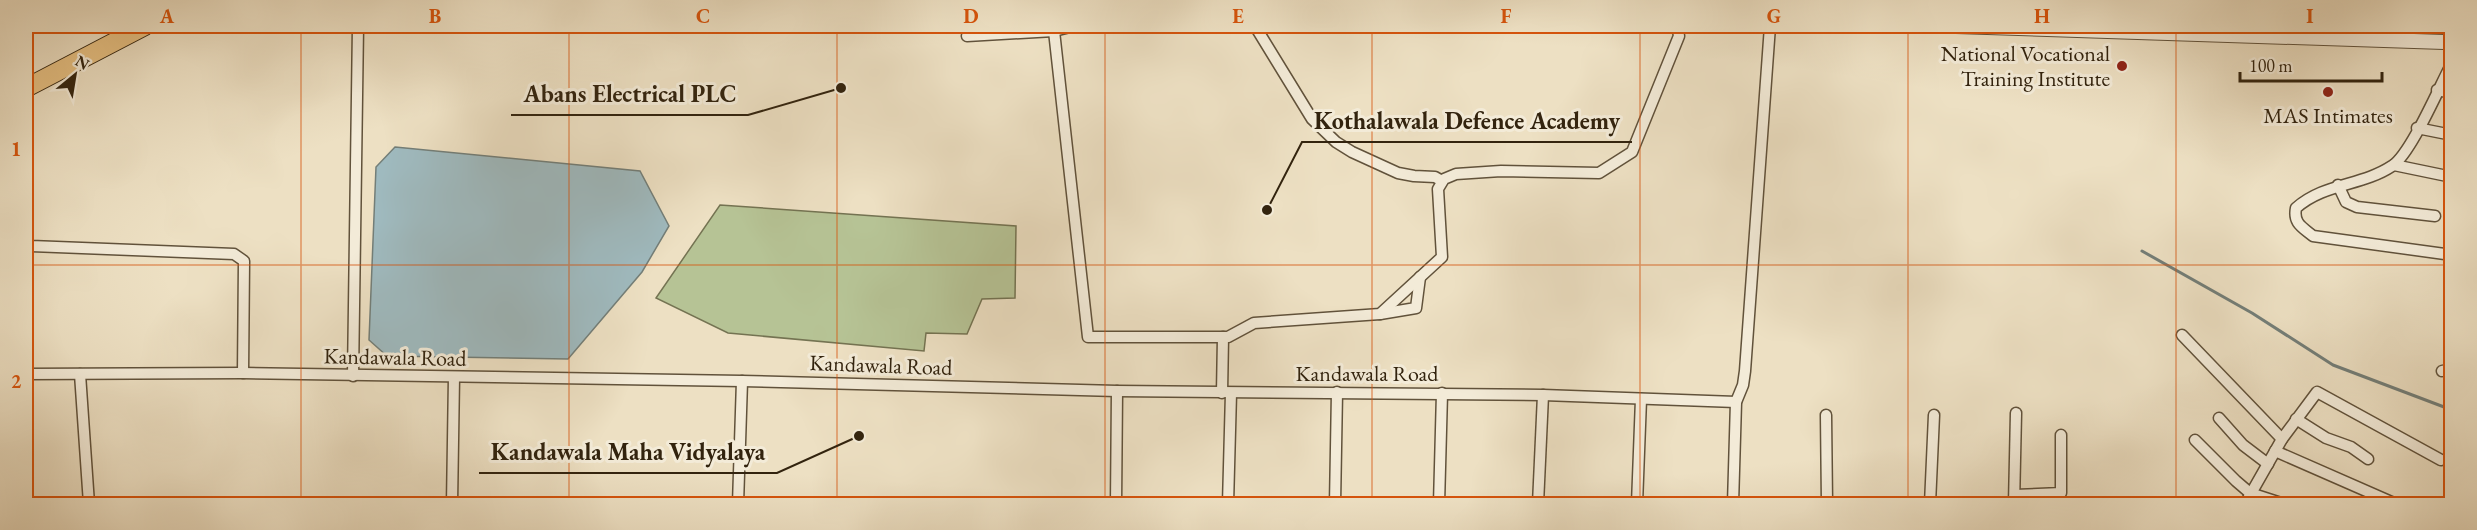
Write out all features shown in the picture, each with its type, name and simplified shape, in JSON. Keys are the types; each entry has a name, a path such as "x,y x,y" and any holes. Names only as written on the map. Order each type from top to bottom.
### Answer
{"main road":[{"path":"26,88 146,26"}],"street":[{"path":"353,376 358,26"},
{"path":"967,36 1054,31 1074,26"},
{"path":"1255,26 1312,119 1336,142 1398,173 1435,177 1442,182"},
{"path":"1380,314 1442,257 1438,194 1442,182 1456,174 1472,173 1599,173 1632,152 1678,36 1678,30 1671,26"},
{"path":"1733,504 1736,402 1743,385 1745,371 1770,26"},
{"path":"1956,26 2448,44"},
{"path":"1054,31 1088,337 1223,337 1232,336 1254,323 1380,314 1416,308 1420,277"},
{"path":"2451,63 2417,128 2394,165 2313,195 2296,208 2295,221 2313,236 2451,255"},
{"path":"2437,90 2451,93"},
{"path":"2417,128 2451,135"},
{"path":"2394,165 2451,177"},
{"path":"2338,185 2346,202 2357,207 2435,216"},
{"path":"26,244 234,254 241,257 244,261 243,374"},
{"path":"2182,335 2282,440"},
{"path":"1223,337 1227,393 1228,504"},
{"name":"Kandawala Road","path":"26,374 243,374 742,381 1227,393 1543,395 1736,402"},
{"path":"80,374 89,504"},
{"path":"452,504 454,377"},
{"path":"738,504 742,381"},
{"path":"1116,504 1117,391"},
{"path":"1335,504 1337,392"},
{"path":"2245,504 2282,440 2317,392 2440,460"},
{"path":"1439,504 1442,393"},
{"path":"1538,504 1543,395"},
{"path":"1637,504 1641,399"},
{"path":"2016,413 2014,500 2061,493 2061,435"},
{"path":"1826,415 1827,504"},
{"path":"1930,504 1934,415"},
{"path":"2219,418 2244,445 2268,464"},
{"path":"2296,419 2326,438 2351,447 2368,459"},
{"path":"2195,440 2250,493 2284,504"},
{"path":"2275,451 2396,504"}],"green space":[{"path":"720,205 1016,226 1015,298 982,299 967,334 926,333 924,351 728,333 656,298"}],"water":[{"path":"395,147 640,171 669,226 642,272 568,359 387,356 369,340 376,167"}],"waterway":[{"path":"2142,251 2252,313 2333,365 2452,410"}],"place":[{"name":"National Vocational Training Institute","path":"2122,66"},
{"name":"Abans Electrical PLC","path":"841,88"},
{"name":"MAS Intimates","path":"2328,92"},
{"name":"Kothalawala Defence Academy","path":"1267,210"},
{"name":"Kandawala Maha Vidyalaya","path":"859,436"}]}
